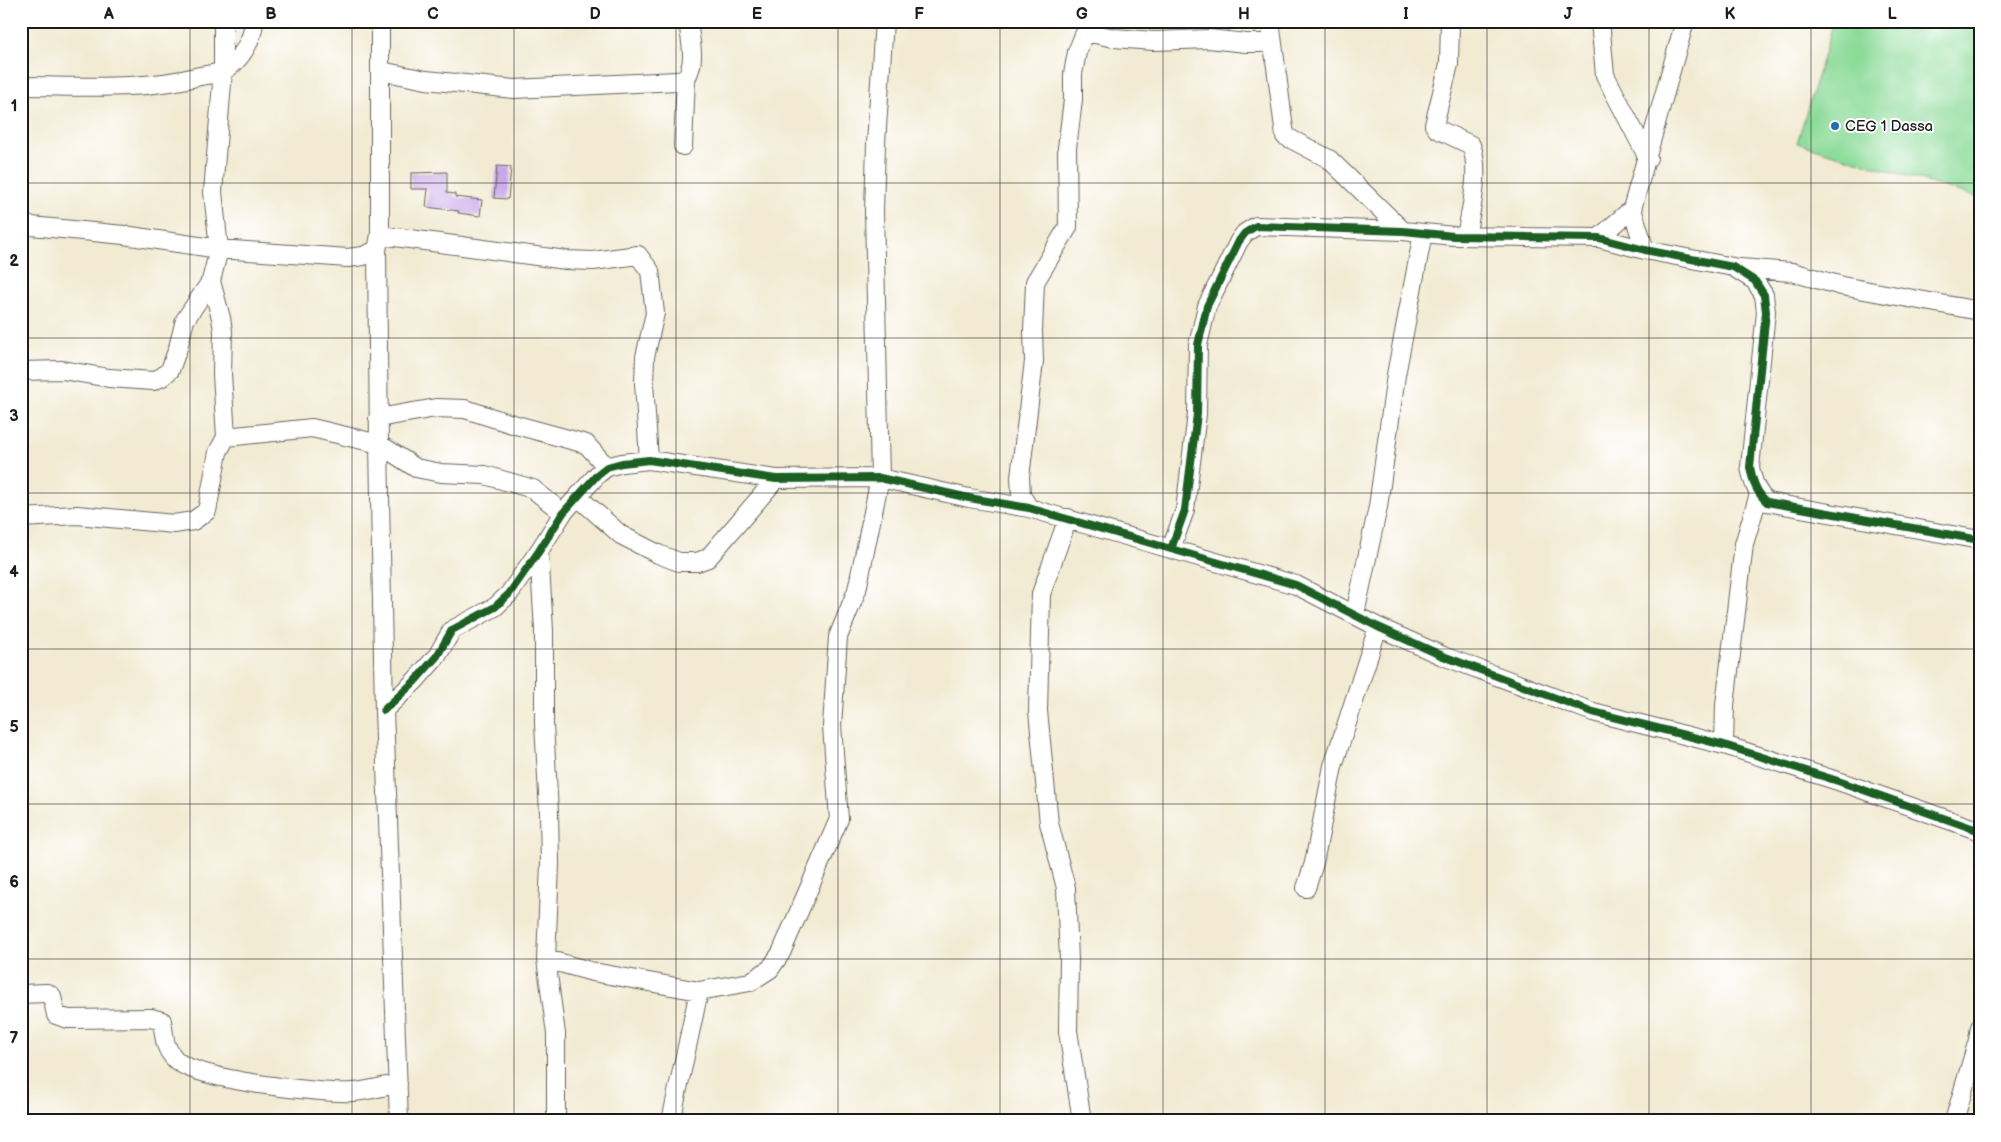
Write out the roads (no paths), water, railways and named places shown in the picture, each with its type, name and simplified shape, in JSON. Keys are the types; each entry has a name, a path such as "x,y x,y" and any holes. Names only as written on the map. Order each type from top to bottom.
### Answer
{"street":[{"path":"21,370 62,370 108,378 154,381 170,370 178,348 184,320 211,281 218,249 213,192 223,71 223,21"},
{"path":"21,86 100,86 174,83 223,71 241,55 253,33 254,21"},
{"path":"380,21 378,418 384,710 399,1121"},
{"path":"683,146 686,78 691,70 693,60 688,21"},
{"path":"546,959 593,972 699,991 750,982 770,969 780,953 839,820 832,726 838,637 857,590 880,478 874,211 876,143 884,21"},
{"path":"1270,21 1285,136 1329,159 1403,231"},
{"path":"1450,21 1449,64 1434,125 1437,129 1471,145 1474,152 1474,200 1466,236"},
{"path":"1600,21 1605,74 1648,158"},
{"path":"1599,238 1632,209 1648,158 1685,21"},
{"path":"1029,508 1021,495 1020,476 1034,360 1035,282 1068,227 1067,148 1073,100 1073,74 1077,52 1090,27 1114,38 1154,41 1209,39 1246,43 1273,43"},
{"path":"381,71 426,80 514,89 677,81 686,78"},
{"path":"1632,209 1645,250"},
{"path":"21,226 124,235 218,249 348,258 362,256 379,242 566,260 593,261 638,255 650,270 654,313 645,357 644,383 649,460"},
{"path":"1171,549 1185,510 1197,414 1198,345 1207,306 1239,241 1244,233 1256,226 1403,231 1466,236 1599,238 1645,250 1733,267 1769,272 1792,272 1842,286 1980,311"},
{"path":"1354,614 1378,507 1396,375 1423,233"},
{"path":"1733,267 1755,281 1764,295 1766,312 1750,467 1753,482 1759,494 1767,502 1980,540"},
{"path":"21,518 77,515 174,524 193,521 206,511 218,452 226,437 222,374 223,331 211,281"},
{"path":"378,418 436,408 465,409 509,424 586,444 607,468"},
{"path":"226,437 312,428 379,444 416,468 485,475 533,489 563,513"},
{"path":"384,710 414,682 437,656 452,630 495,607 509,594 563,513 598,474 607,468 622,463 649,460 776,479 880,478 969,498 1029,508 1068,518 1090,527 1296,585 1378,627 1443,656 1593,712 1724,745 1841,782 1980,831"},
{"path":"578,496 622,535 679,562 697,562 708,558 776,479"},
{"path":"1724,745 1725,706 1744,544 1759,494"},
{"path":"1068,518 1041,594 1038,711 1049,823 1066,888 1069,960 1068,1031 1082,1121"},
{"path":"539,551 544,630 544,724 550,864 546,959 556,1034 556,1121"},
{"path":"1306,888 1314,863 1333,766 1378,627"},
{"path":"671,1121 699,991"},
{"path":"21,994 46,993 52,996 56,1015 68,1019 152,1018 162,1021 165,1047 176,1062 202,1074 305,1090 353,1092 398,1084"},
{"path":"1954,1121 1980,1028"}],"place":[{"name":"CEG 1 Dassa","path":"1835,126"}]}
